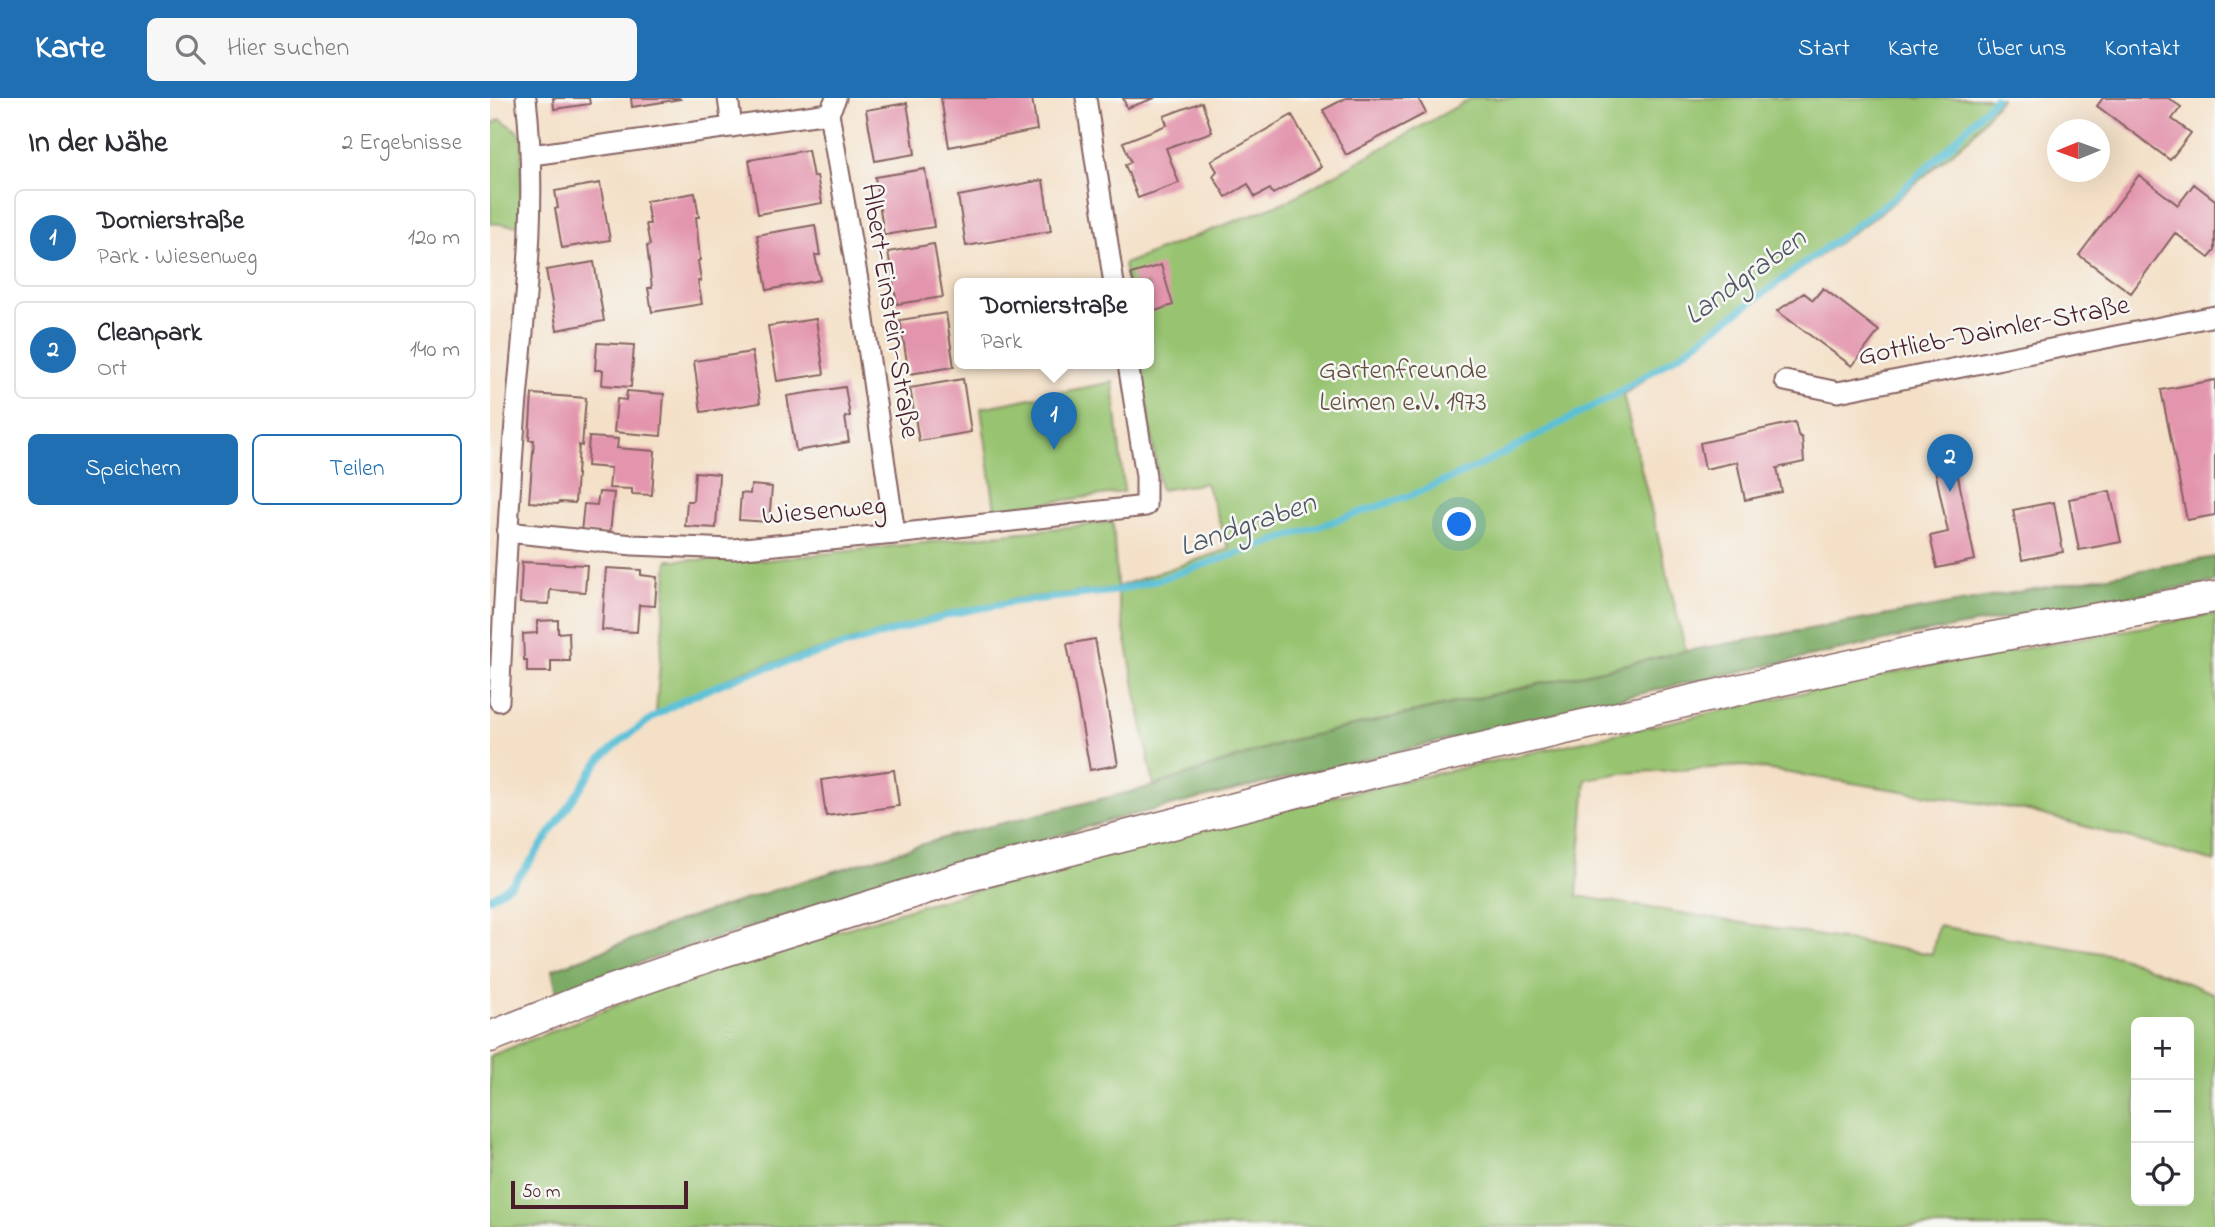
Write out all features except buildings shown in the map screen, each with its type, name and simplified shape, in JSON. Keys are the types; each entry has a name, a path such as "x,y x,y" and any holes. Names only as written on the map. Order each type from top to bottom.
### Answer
{"main road":[{"path":"490,1037 583,1000 719,953 984,872 1380,771 1764,684 1916,651 2215,597"}],"street":[{"path":"499,701 507,531 525,303 532,155 526,98"},
{"path":"728,98 732,127"},
{"path":"1086,98 1113,278"},
{"path":"532,155 732,127 833,106"},
{"name":"Albert-Einstein-Straße","path":"833,106 895,534"},
{"name":"Gottlieb-Daimler-Straße","path":"1785,381 1838,392 2215,316"},
{"name":"Wiesenweg","path":"507,531 633,545 733,549 1146,506 1146,476 1129,369"}],"green space":[{"name":"Gartenfreunde Leimen e.V. 1973","path":"1472,98 2001,98 1970,137 1883,211 1623,395 1686,651 1287,741 1154,786 1116,588 1014,599 955,611 741,672 656,713 668,560 768,560 1113,522 1117,587 1229,549 1206,483 1160,490 1142,369 1154,369 1154,278 1126,278 1124,264 1287,201"},
{"path":"501,119 522,135 521,226 490,223 490,125"},
{"path":"1113,382 1124,492 995,510 981,408"},
{"path":"2215,557 2215,582 1916,634 1681,684 1107,821 835,900 602,975 557,993 552,970 682,920 950,836 1154,786 1287,741 1686,651"},
{"path":"2215,614 2215,862 2029,811 1745,766 1622,773 1586,779 1577,896 1932,954 1938,926 2119,956 2215,994 2215,1227 490,1227 490,1056 672,983 922,905 1290,806 1896,672"}],"waterway":[{"name":"Landgraben","path":"490,898 512,884 530,862 600,760 655,716 685,699 743,675 956,613 1013,602 1115,591 1161,579 1412,495 1479,466 1611,397 1682,353 1892,199 1950,146 1995,98"}],"place":[{"name":"Dornierstraße","path":"1054,450"},
{"name":"Cleanpark","path":"1950,492"}]}
